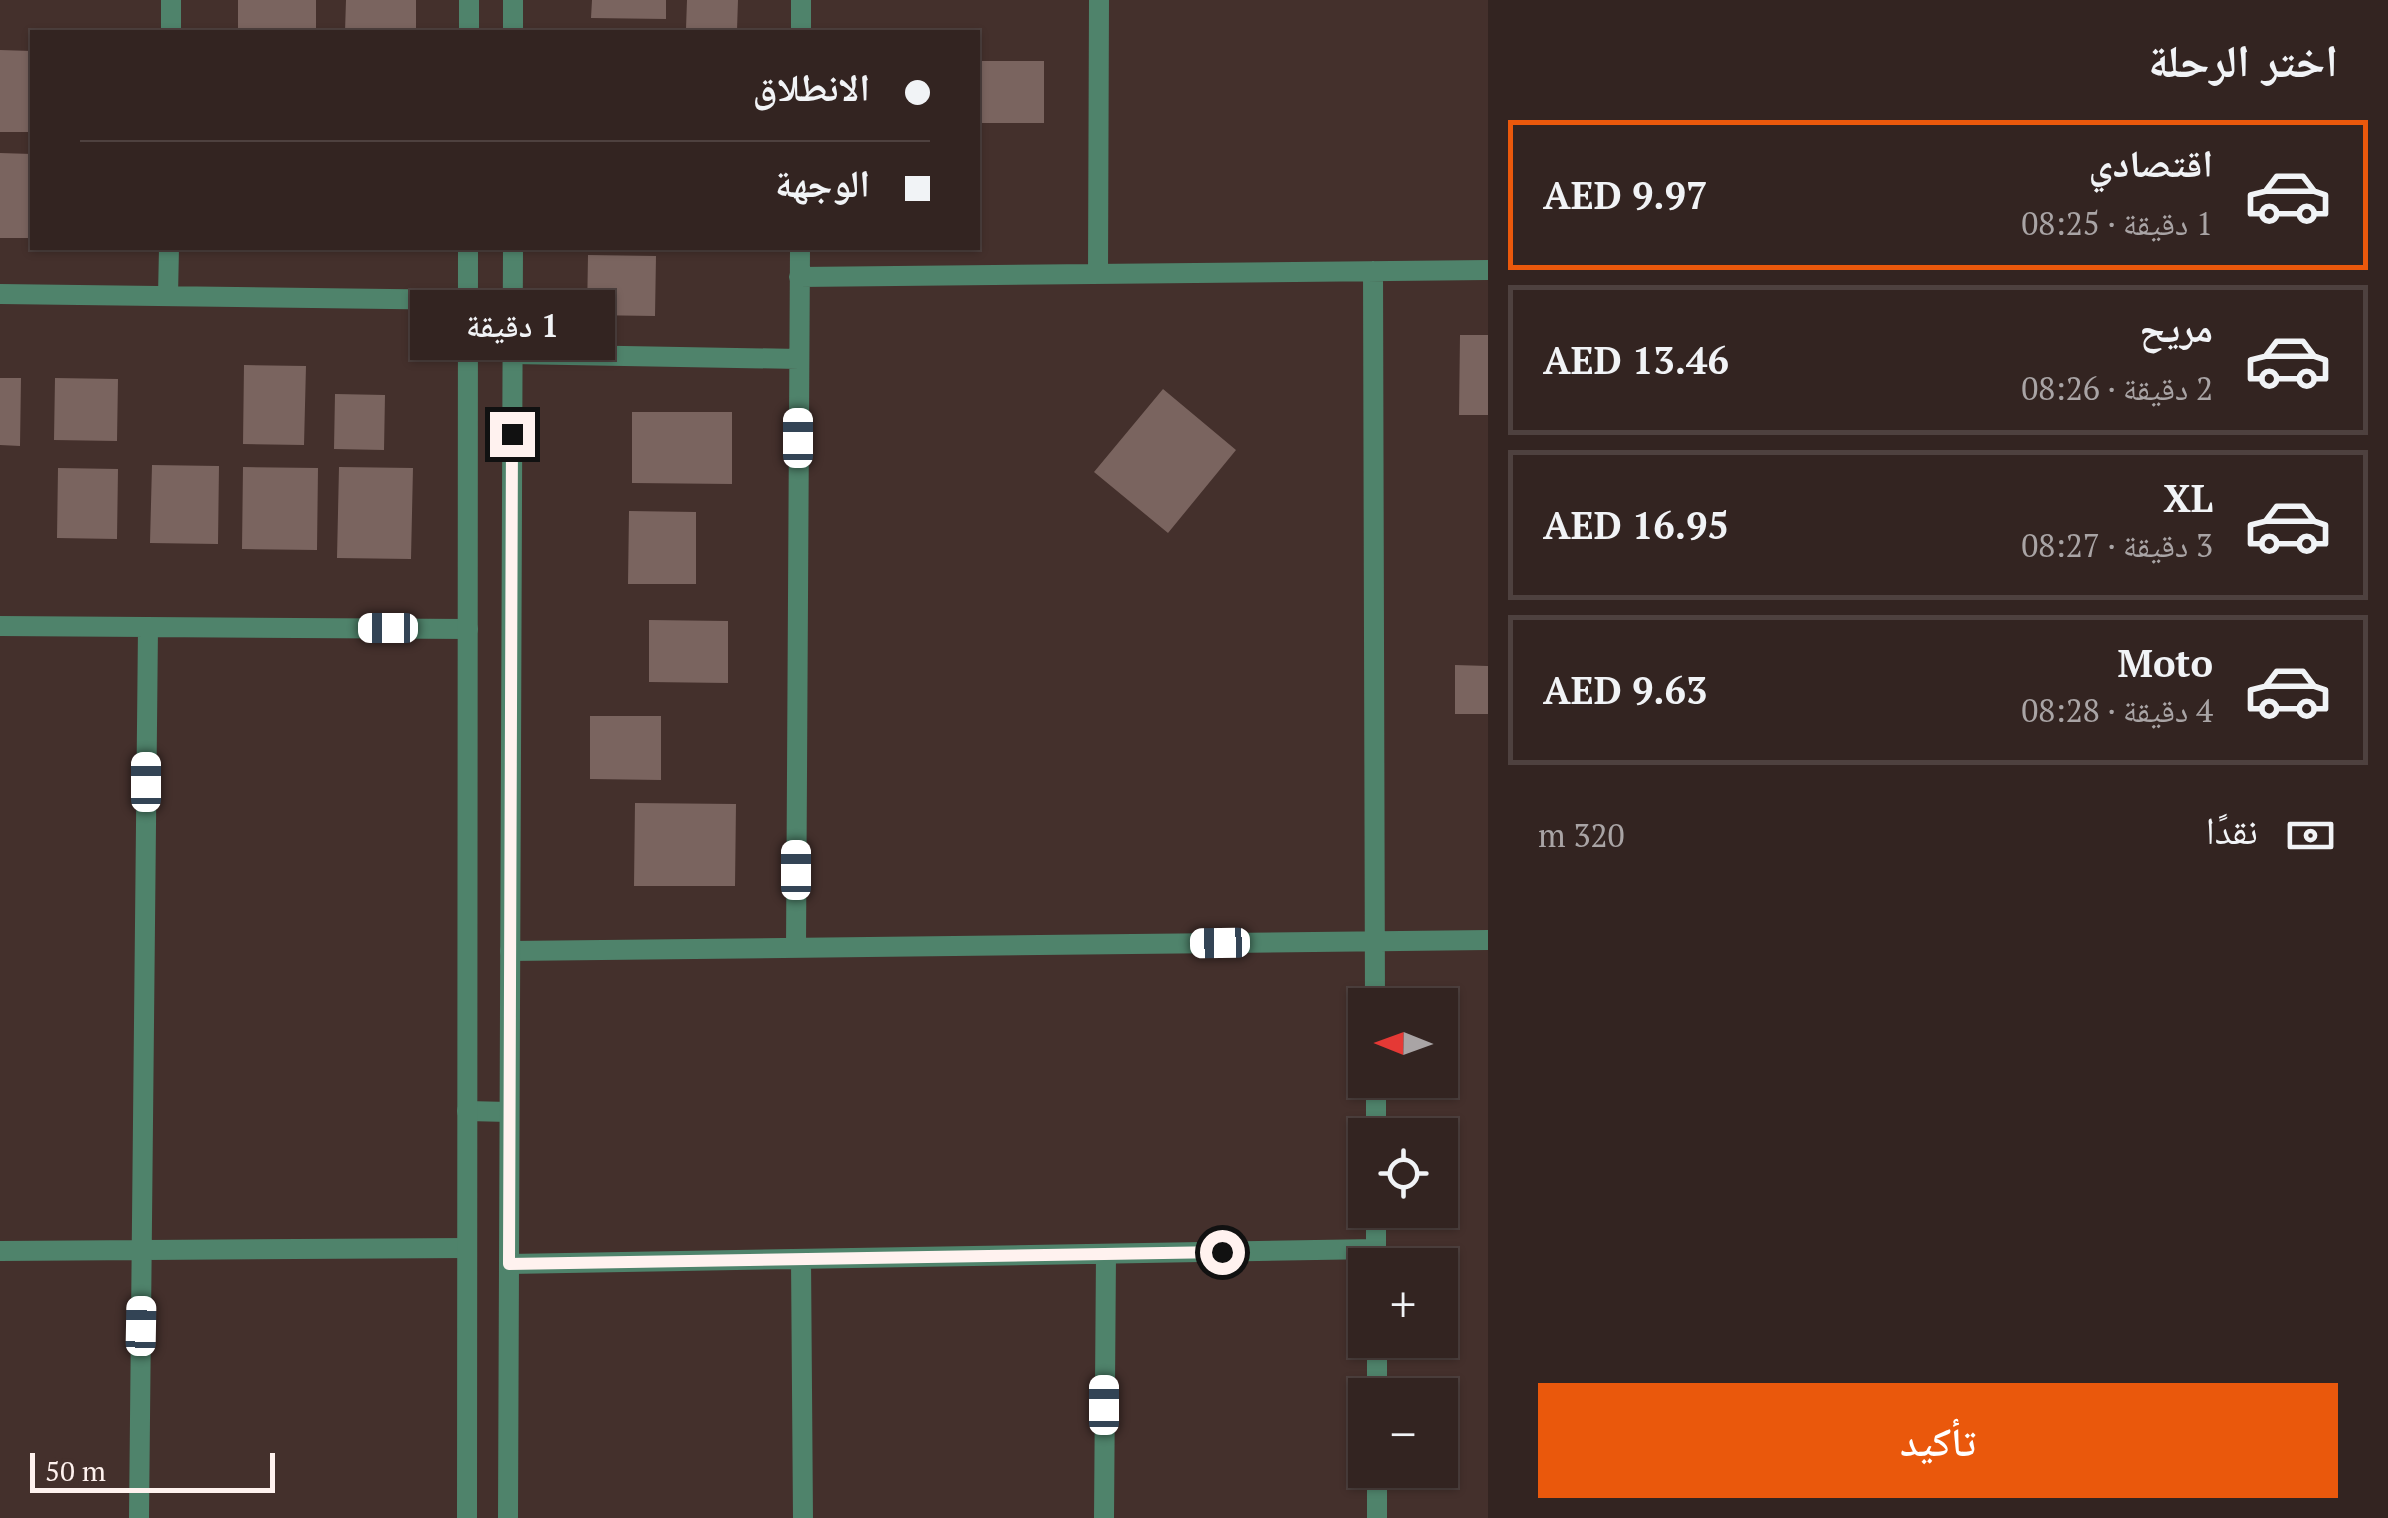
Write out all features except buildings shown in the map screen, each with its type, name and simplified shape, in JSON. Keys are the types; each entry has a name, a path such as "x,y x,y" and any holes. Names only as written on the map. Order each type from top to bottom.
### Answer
{"street":[{"path":"170,30 171,0"},
{"path":"469,0 469,30"},
{"path":"513,0 513,30"},
{"path":"801,0 801,30"},
{"path":"1098,274 1099,0"},
{"path":"168,296 169,250"},
{"path":"467,1518 468,250"},
{"path":"508,1518 512,250"},
{"path":"796,948 800,250"},
{"path":"800,277 1488,270"},
{"path":"1373,271 1375,988"},
{"path":"0,294 468,300"},
{"path":"512,354 799,359"},
{"path":"0,626 468,628"},
{"path":"139,1518 148,627"},
{"path":"510,951 1488,940"},
{"path":"467,1111 510,1112"},
{"path":"0,1250 467,1248"},
{"path":"509,1264 1106,1254 1348,1257"},
{"path":"1104,1518 1106,1254"},
{"path":"801,1259 802,1518"},
{"path":"1377,1488 1377,1518"}],"route":[{"path":"512,434 509,1264 1222,1252"}]}
